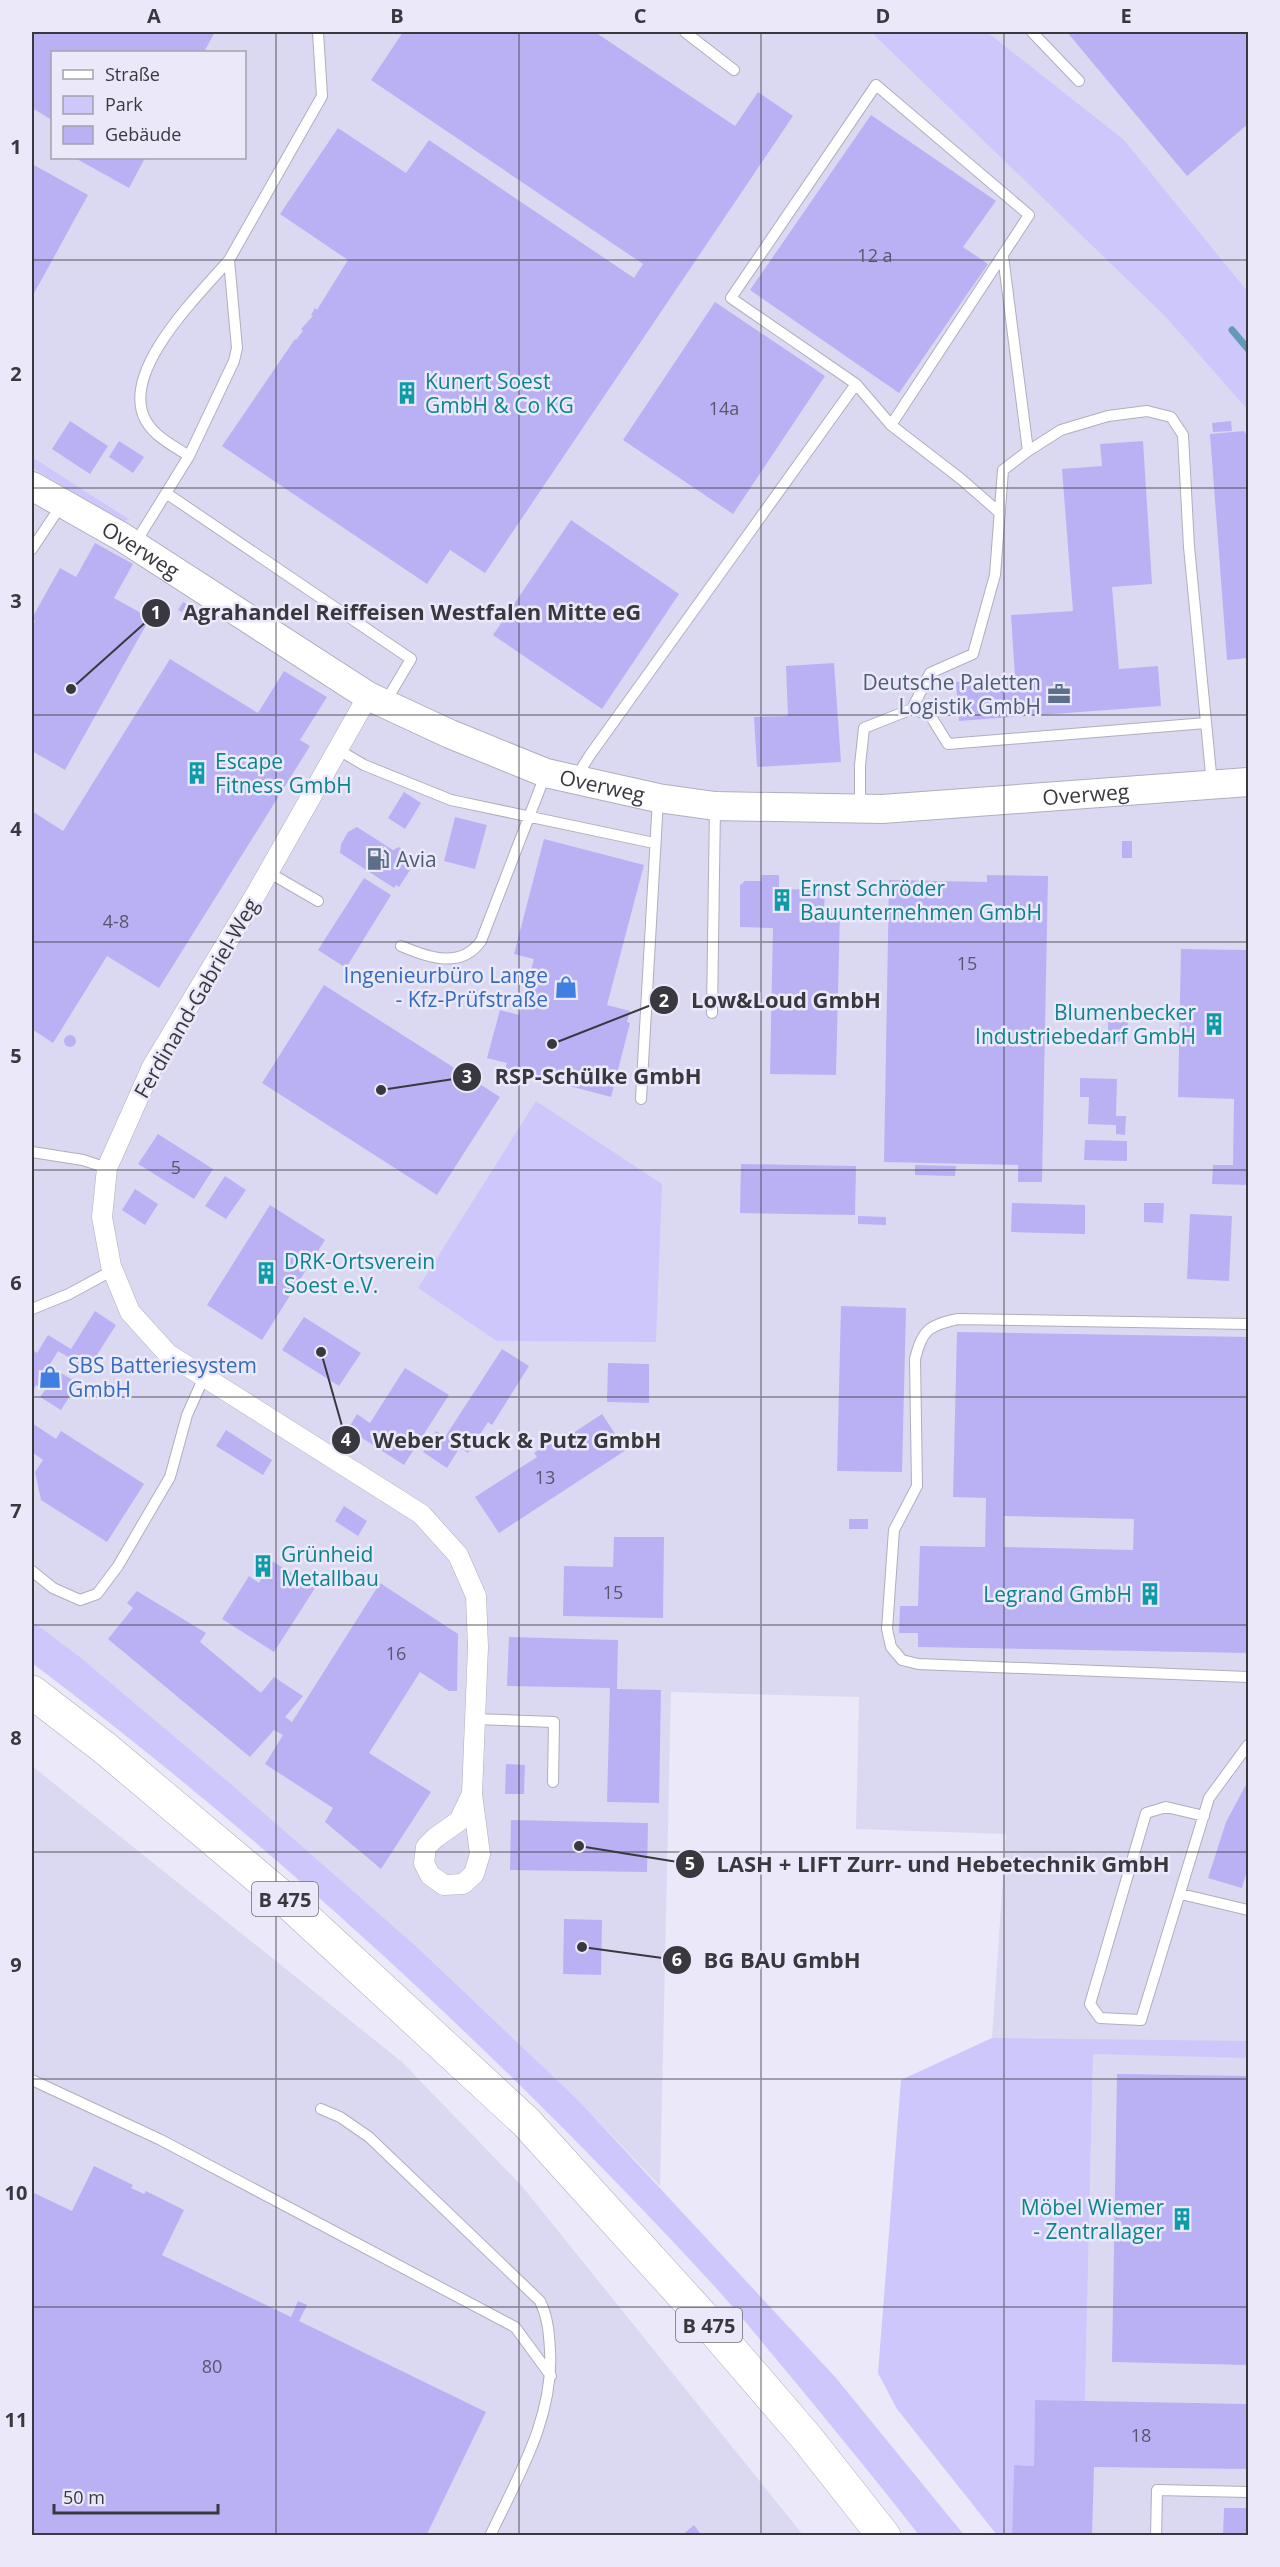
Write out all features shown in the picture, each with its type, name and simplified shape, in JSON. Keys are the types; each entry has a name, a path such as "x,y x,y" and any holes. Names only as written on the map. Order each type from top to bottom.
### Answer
{"highway":[{"name":"B 475","path":"32,1692 106,1749 290,1903 526,2122 701,2315 806,2437 884,2535"}],"street":[{"name":"Overweg","path":"32,486 134,545 377,700 450,734 546,773 658,798 715,806 860,809 1248,782"},
{"name":"Ferdinand-Gabriel-Weg","path":"377,700 337,748 268,872 152,1067 107,1168 102,1217 113,1270 130,1312 168,1354 421,1514 458,1556 476,1596 478,1647 472,1794"}],"lane":[{"path":"189,456 153,430 145,419 141,400 142,387 169,330 229,260 322,96 318,32"},
{"path":"685,32 734,70"},
{"path":"1032,32 1079,81"},
{"path":"891,425 1029,215 876,85 731,298 856,384 891,425 961,479 1000,513"},
{"path":"1003,256 1028,451"},
{"path":"134,545 189,456 223,387 237,348 229,260"},
{"path":"575,779 590,754 856,384"},
{"path":"912,709 930,673 973,654 995,575 1003,470 1061,430 1107,416 1147,411 1171,417 1184,435 1189,547 1212,785"},
{"path":"166,493 411,658 377,700"},
{"path":"32,549 62,503"},
{"path":"860,809 860,765 864,728 912,709 930,715 948,744 1206,723"},
{"path":"337,748 364,765 451,800 654,843"},
{"path":"401,946 422,955 443,959 460,957 474,951 481,941 546,773"},
{"path":"641,1099 658,798"},
{"path":"712,1013 715,806"},
{"path":"268,872 318,901"},
{"path":"32,1152 83,1160 107,1168"},
{"path":"32,1309 69,1294 113,1270"},
{"path":"1248,1324 958,1318 934,1324 920,1339 915,1359 917,1486 894,1530 887,1629 891,1647 902,1660 918,1664 1248,1677"},
{"path":"32,1571 53,1588 80,1600 97,1594 118,1566 170,1477 188,1415 204,1377"},
{"path":"475,1719 554,1722 553,1782"},
{"path":"1204,1816 1166,1807 1146,1814 1090,2004 1100,2018 1141,2020 1181,1894 1204,1816 1209,1798 1248,1745"},
{"path":"1181,1894 1248,1910"},
{"path":"32,2080 161,2140 515,2326 552,2376"},
{"path":"321,2109 340,2117 369,2138 540,2301 549,2328 552,2376 546,2405 534,2442 490,2535"},
{"path":"1156,2535 1157,2490 1248,2492"}],"shaded area":[{"path":"32,32 1248,32 1248,2535 1012,2535 1014,2465 1033,2466 1035,2400 1085,2400 1093,2054 992,2038 1006,1834 856,1829 859,1697 671,1692 660,2186 579,2101 417,1947 232,1785 80,1657 32,1621"},
{"path":"32,1766 402,2062 521,2185 803,2535 32,2535"}],"green space":[{"path":"871,32 987,32 1124,140 1248,292 1248,410 1164,315"},
{"path":"32,457 130,520 124,521 116,517 32,468"},
{"path":"536,1101 662,1184 656,1342 497,1341 418,1288"},
{"path":"32,1621 80,1657 232,1785 417,1947 579,2101 836,2378 964,2535 919,2535 724,2297 556,2121 388,1960 302,1883 214,1807 32,1663"},
{"path":"992,2038 1248,2041 1248,2058 1093,2054 1085,2401 1035,2400 1034,2466 1014,2465 1012,2535 997,2535 897,2409 878,2373 901,2080"}],"building":[{"path":"32,32 215,32 205,51 51,51 51,119 32,108"},
{"path":"403,32 595,32 735,126 758,92 793,116 485,573 450,550 427,584 222,446 295,339 303,331 301,329 313,316 311,315 315,308 317,310 348,260 280,214 338,128 406,173 429,140 634,278 643,264 371,80"},
{"path":"1067,32 1248,32 1248,124 1187,176"},
{"path":"871,115 996,201 963,247 988,264 899,393 750,290"},
{"path":"77,159 144,159 129,188"},
{"path":"32,164 88,195 32,297"},
{"path":"715,302 825,376 733,514 623,440"},
{"path":"70,421 108,446 90,474 52,449"},
{"path":"1231,421 1232,431 1213,432 1212,423"},
{"path":"1244,431 1248,437 1248,658 1227,660 1210,434"},
{"path":"119,441 144,457 133,473 109,457"},
{"path":"1143,441 1152,584 1112,587 1119,669 1158,666 1161,706 959,721 956,682 1015,677 1011,615 1073,611 1062,469 1102,466 1100,444"},
{"path":"571,520 679,594 602,709 493,635"},
{"path":"95,543 133,564 114,598 150,618 65,770 32,751 32,627 35,621 32,618 60,568 76,577"},
{"path":"183,602 187,604 182,612 178,610"},
{"path":"170,659 258,713 284,671 327,697 300,740 310,746 159,988 107,956 53,1043 32,1029 32,811 63,831"},
{"path":"834,663 841,762 757,767 754,717 788,716 786,666"},
{"path":"404,792 421,803 405,829 388,818"},
{"path":"455,817 487,825 475,869 444,861"},
{"name":"Avia","path":"357,827 393,850 399,847 404,851 404,857 411,862 409,865 412,867 399,887 396,885 394,888 340,853 341,844 348,832"},
{"path":"544,839 644,865 607,1005 630,1011 627,1022 630,1023 611,1097 505,1069 507,1063 487,1058 500,1010 519,1015 534,959 514,954"},
{"path":"1122,841 1132,841 1132,858 1122,858"},
{"path":"762,875 779,875 779,889 825,890 824,910 840,911 836,1075 770,1074 773,928 740,927 740,885 745,881 761,881"},
{"path":"987,875 1048,876 1042,1182 1018,1182 1018,1165 884,1162 889,880 987,882"},
{"path":"364,878 391,895 346,968 318,950"},
{"name":"Blumenbecker Industriebedarf GmbH","path":"1246,944 1248,944 1248,1185 1212,1184 1213,1165 1233,1165 1234,1099 1178,1097 1181,949 1246,950"},
{"path":"324,985 500,1097 437,1195 262,1083"},
{"path":"1108,1021 1128,1022 1127,1042 1108,1041"},
{"path":"70,1035 76,1041 70,1047 64,1041"},
{"path":"1080,1078 1117,1079 1116,1116 1126,1116 1125,1135 1116,1134 1116,1125 1088,1124 1089,1097 1080,1097"},
{"path":"158,1134 213,1169 194,1199 138,1164"},
{"path":"1085,1140 1127,1141 1127,1161 1084,1160"},
{"path":"741,1164 856,1166 855,1215 740,1213"},
{"path":"915,1165 956,1166 955,1176 915,1175"},
{"path":"225,1176 246,1190 226,1219 205,1206"},
{"path":"135,1189 158,1204 145,1225 122,1210"},
{"path":"1012,1203 1085,1205 1085,1234 1011,1232"},
{"path":"1144,1203 1164,1203 1163,1223 1144,1222"},
{"name":"DRK-Ortsverein Soest e.V.","path":"270,1205 325,1240 262,1340 207,1305"},
{"path":"1190,1214 1232,1216 1229,1281 1187,1279"},
{"path":"858,1216 886,1217 886,1225 858,1224"},
{"path":"841,1306 906,1308 902,1472 837,1471"},
{"path":"95,1311 116,1325 88,1369 58,1351 49,1366 78,1383 61,1410 40,1397 45,1390 36,1385 32,1393 32,1349 37,1353 48,1335 71,1349"},
{"path":"304,1317 361,1353 339,1386 282,1350"},
{"path":"957,1332 1248,1337 1248,1653 918,1647 918,1633 899,1633 900,1606 918,1606 920,1546 985,1547 986,1498 953,1497","holes":["1004,1516 1134,1519 1133,1550 1004,1547"]},
{"path":"502,1349 529,1366 492,1425 488,1422 468,1453 460,1447 447,1468 423,1452 436,1431 445,1437"},
{"path":"608,1363 649,1364 649,1403 607,1402"},
{"path":"405,1368 449,1395 404,1465 348,1429 357,1414 370,1423"},
{"path":"602,1414 626,1450 499,1533 475,1497 537,1457 534,1453 558,1437 561,1441"},
{"path":"32,1423 56,1439 61,1431 144,1484 107,1542 41,1500 35,1472 43,1460 32,1452"},
{"path":"226,1430 272,1460 263,1475 216,1446"},
{"path":"344,1506 367,1521 358,1536 335,1521"},
{"path":"849,1519 868,1519 868,1529 849,1529"},
{"path":"614,1537 664,1537 663,1618 563,1616 564,1566 613,1567"},
{"path":"264,1556 315,1588 274,1652 222,1619 249,1576 259,1583 262,1577 254,1572"},
{"path":"380,1583 458,1634 457,1691 449,1691 420,1672 369,1753 431,1792 381,1869 325,1822 333,1808 265,1764 283,1735 274,1730 250,1757 108,1639 133,1608 127,1603 137,1591 206,1633 200,1642 261,1693 274,1677 303,1696 285,1717 292,1722"},
{"path":"509,1637 618,1640 617,1689 661,1690 659,1803 607,1802 610,1688 507,1686"},
{"path":"506,1764 525,1765 524,1794 505,1794"},
{"path":"1248,1781 1248,1867 1242,1888 1208,1878 1226,1822"},
{"path":"511,1820 648,1823 647,1872 510,1870"},
{"path":"564,1919 602,1920 601,1975 563,1974"},
{"name":"Möbel Wiemer - Zentrallager","path":"1117,2074 1248,2076 1248,2365 1112,2362"},
{"path":"94,2166 133,2185 131,2188 144,2194 146,2191 184,2210 162,2255 291,2317 298,2301 307,2305 299,2321 486,2412 426,2536 32,2536 32,2192 72,2211"},
{"path":"1035,2400 1248,2404 1248,2469 1094,2467 1092,2536 1012,2536 1014,2465 1034,2466"},
{"path":"1224,2508 1248,2508 1248,2536 1223,2536"},
{"path":"694,2525 702,2536 681,2536"}],"waterway":[{"path":"1232,330 1248,349"}],"place":[{"name":"Kunert Soest GmbH & Co KG","path":"407,393"},
{"name":"Agrahandel Reiffeisen Westfalen Mitte eG","path":"71,689"},
{"name":"Deutsche Paletten Logistik GmbH","path":"1059,694"},
{"name":"Escape Fitness GmbH","path":"197,773"},
{"name":"Avia","path":"378,859"},
{"name":"Ernst Schröder Bauunternehmen GmbH","path":"782,900"},
{"name":"Ingenieurbüro Lange - Kfz-Prüfstraße","path":"566,987"},
{"name":"Blumenbecker Industriebedarf GmbH","path":"1214,1024"},
{"name":"Low&Loud GmbH","path":"552,1044"},
{"name":"RSP-Schülke GmbH","path":"381,1090"},
{"name":"DRK-Ortsverein Soest e.V.","path":"266,1273"},
{"name":"Weber Stuck & Putz GmbH","path":"321,1352"},
{"name":"SBS Batteriesystem GmbH","path":"50,1377"},
{"name":"Grünheid Metallbau","path":"263,1566"},
{"name":"Legrand GmbH","path":"1150,1594"},
{"name":"LASH + LIFT Zurr- und Hebetechnik GmbH","path":"579,1846"},
{"name":"BG BAU GmbH","path":"582,1947"},
{"name":"Möbel Wiemer - Zentrallager","path":"1182,2219"}]}
